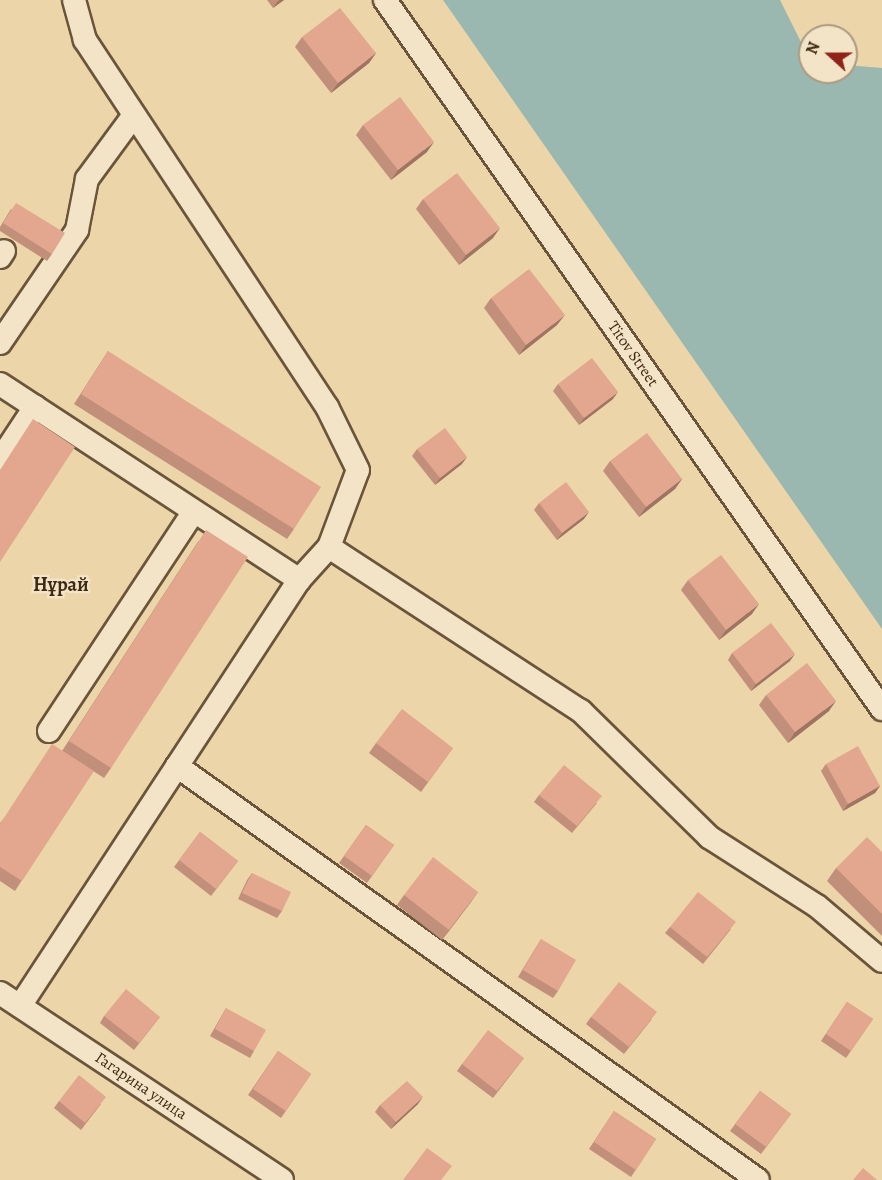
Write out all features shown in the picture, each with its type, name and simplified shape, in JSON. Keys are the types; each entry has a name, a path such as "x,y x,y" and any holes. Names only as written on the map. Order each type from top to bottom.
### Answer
{"street":[{"path":"20,1006 299,580 329,547 358,470 327,407 85,40 75,0"},
{"name":"Titov Street","path":"385,0 882,709"},
{"path":"0,343 77,230 87,179 134,115"},
{"path":"0,384 299,580"},
{"path":"0,460 35,407"},
{"path":"49,731 194,511"},
{"path":"329,547 580,711 709,837 818,906 882,961"},
{"path":"177,766 758,1180"},
{"name":"Гагарина улица","path":"0,993 282,1180"}],"water":[{"path":"443,0 780,0 798,36 798,84 858,84 858,66 882,68 882,629"}],"building":[{"path":"340,8 376,53 338,83 302,37"},
{"path":"400,97 434,142 398,170 363,125"},
{"path":"457,173 500,228 466,255 423,199"},
{"path":"16,203 65,233 52,254 3,223"},
{"path":"529,269 565,315 526,345 491,298"},
{"path":"108,351 321,487 294,529 81,394"},
{"path":"592,358 618,392 584,418 558,384"},
{"path":"33,419 75,447 0,562 0,470"},
{"path":"445,428 467,457 440,478 417,449"},
{"path":"647,433 682,479 646,507 610,461"},
{"path":"566,482 589,512 562,533 539,503"},
{"path":"206,530 248,557 111,768 69,741"},
{"path":"721,555 759,604 726,630 688,580"},
{"path":"771,623 795,654 756,684 732,653"},
{"path":"807,663 836,701 795,732 766,695"},
{"path":"402,709 453,748 428,782 376,743"},
{"path":"52,744 94,771 22,881 0,867 0,824"},
{"path":"858,746 880,786 848,804 826,764"},
{"path":"564,765 602,796 577,826 539,795"},
{"path":"366,825 394,845 372,876 344,856"},
{"path":"200,832 238,861 216,889 179,860"},
{"path":"867,837 882,852 882,914 836,868"},
{"path":"433,857 478,892 449,930 404,895"},
{"path":"252,873 291,892 282,911 242,893"},
{"path":"698,892 736,922 707,957 670,927"},
{"path":"541,939 576,960 558,991 523,970"},
{"path":"619,982 657,1012 629,1047 591,1017"},
{"path":"126,989 160,1017 139,1043 104,1016"},
{"path":"847,1002 873,1019 851,1051 826,1034"},
{"path":"226,1008 266,1030 254,1051 215,1029"},
{"path":"488,1030 524,1058 497,1091 462,1064"},
{"path":"278,1051 311,1074 286,1111 253,1089"},
{"path":"79,1075 106,1097 85,1123 59,1101"},
{"path":"407,1081 423,1097 396,1122 380,1105"},
{"path":"760,1091 791,1114 766,1147 735,1124"},
{"path":"614,1111 656,1139 636,1170 594,1142"},
{"path":"427,1148 452,1166 441,1180 403,1180"},
{"path":"863,1168 877,1180 853,1180"}],"district":[{"name":"Нұрай","path":"61,584"}]}
